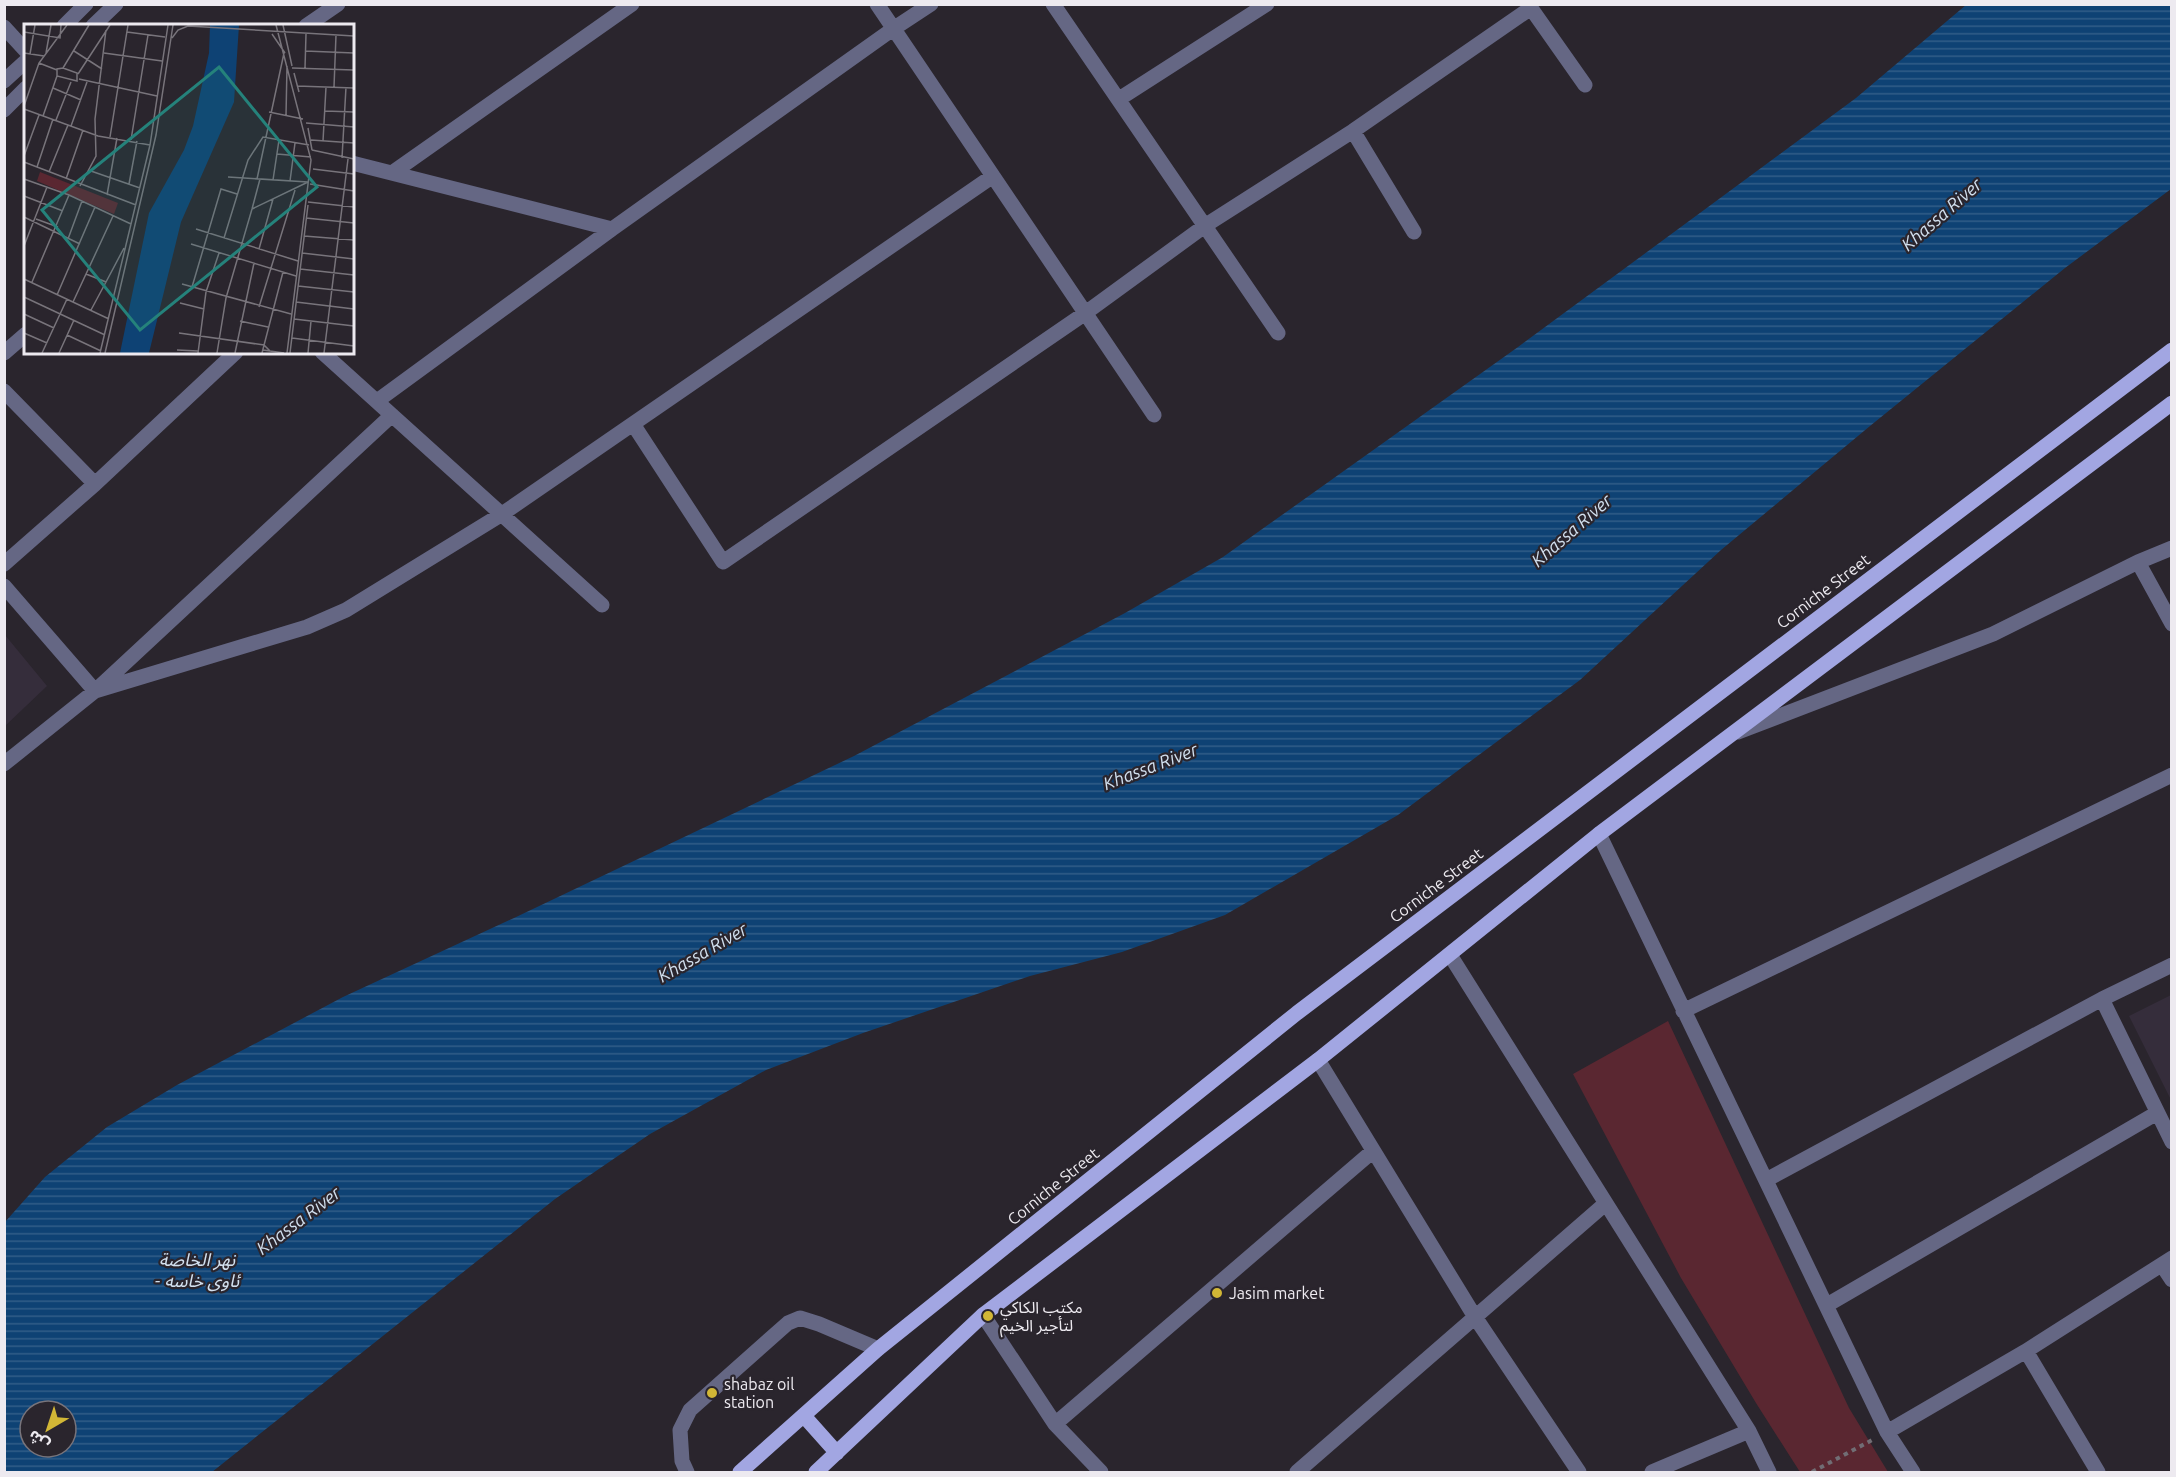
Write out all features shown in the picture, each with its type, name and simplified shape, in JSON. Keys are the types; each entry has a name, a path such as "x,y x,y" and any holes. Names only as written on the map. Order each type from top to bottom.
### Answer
{"main road":[{"name":"Corniche Street","path":"740,1473 878,1349 1297,1013 2172,350"},
{"path":"816,1473 983,1315 1318,1060 1599,834 1725,737 2172,403"},
{"path":"804,1416 837,1453"}],"street":[{"path":"66,24 86,4"},
{"path":"95,24 116,4"},
{"path":"309,24 338,4"},
{"path":"392,173 632,4"},
{"path":"877,4 1154,415"},
{"path":"377,401 612,229 893,29 932,4"},
{"path":"1053,4 1278,333"},
{"path":"1119,99 1267,4"},
{"path":"633,424 723,562 1084,314 1206,225 1353,131 1530,6 1585,85"},
{"path":"4,27 24,49"},
{"path":"4,81 24,63"},
{"path":"4,110 24,90"},
{"path":"1353,131 1414,232"},
{"path":"354,164 612,229"},
{"path":"95,691 307,627 346,610 502,514 993,177"},
{"path":"4,353 24,336"},
{"path":"4,564 95,484 234,354"},
{"path":"324,354 602,605"},
{"path":"4,392 95,484"},
{"path":"4,764 95,691 392,415"},
{"path":"1725,737 1993,634 2138,562 2172,548"},
{"path":"2138,562 2172,624"},
{"path":"4,586 95,691"},
{"path":"1683,1011 2172,775"},
{"path":"1599,834 1887,1432 1913,1473"},
{"path":"1450,955 1749,1431 1769,1473"},
{"path":"1766,1180 2102,999 2172,965"},
{"path":"2102,999 2172,1142"},
{"path":"1318,1060 1475,1317 1579,1473"},
{"path":"1827,1305 2157,1113"},
{"path":"1055,1424 1373,1151"},
{"path":"1297,1473 1605,1204"},
{"path":"1887,1432 2026,1351 2167,1262 2172,1280"},
{"path":"983,1315 1055,1424 1097,1471"},
{"path":"687,1473 682,1461 680,1430 690,1410 788,1323 800,1318 878,1349"},
{"path":"2026,1351 2098,1473"},
{"path":"1652,1473 1749,1431"}],"path":[{"path":"1812,1473 1887,1432"}],"shaded area":[{"path":"5,635 47,686 5,726"},
{"path":"2171,995 2171,1100 2129,1016"},
{"path":"1668,1021 1849,1408 1888,1472 1800,1472 1681,1278 1573,1074"}],"water":[{"name":"نهر الخاصة - ئاوی خاسە","path":"1966,5 2171,5 2171,189 2065,268 1870,426 1721,550 1580,680 1398,815 1225,915 1122,952 1030,976 863,1033 766,1070 650,1134 555,1199 212,1472 5,1472 5,1222 45,1177 107,1127 177,1085 343,997 854,756 1125,613 1223,557 1518,347 1856,98"}],"place":[{"name":"Jasim market","path":"1217,1293"},
{"name":"مكتب الكاكي لتأجير الخيم","path":"988,1316"},
{"name":"shabaz oil station","path":"712,1393"}],"water label":[{"name":"Khassa River","path":"1941,214"},
{"name":"Khassa River","path":"1571,530"},
{"name":"Khassa River","path":"1150,766"},
{"name":"Khassa River","path":"702,952"},
{"name":"Khassa River","path":"298,1220"}]}
